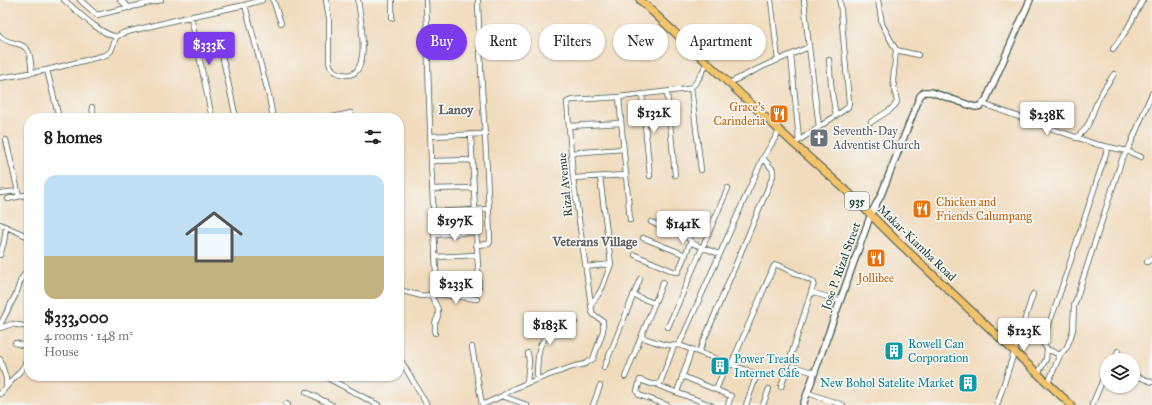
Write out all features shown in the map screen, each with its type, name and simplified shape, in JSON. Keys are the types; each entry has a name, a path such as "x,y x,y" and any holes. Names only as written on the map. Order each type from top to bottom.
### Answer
{"main road":[{"name":"Makar-Kiamba Road","path":"640,0 780,130 797,142 918,262 1071,405"}],"street":[{"path":"64,0 105,32 116,37"},
{"path":"80,0 97,15"},
{"path":"120,0 130,8"},
{"path":"85,17 161,0"},
{"path":"0,78 47,70 109,53 116,37 123,33 262,0"},
{"path":"273,0 281,24"},
{"path":"326,0 329,18 330,68 334,72 347,75 352,75 356,71 362,58 363,45 358,0"},
{"path":"392,0 392,18"},
{"path":"426,0 437,294"},
{"path":"476,245 489,244 490,242 486,134 478,29 478,0"},
{"path":"772,0 778,60"},
{"path":"804,0 819,127"},
{"path":"797,142 848,107 850,100 840,0"},
{"path":"872,122 890,110 897,102 893,81 896,50 882,24 878,0"},
{"path":"1030,0 983,104 1076,138 1127,151 1142,157"},
{"path":"1113,49 1126,31 1143,0"},
{"path":"245,5 272,113"},
{"path":"191,17 211,113"},
{"path":"0,36 5,41 18,44 26,48 30,57 32,73"},
{"path":"729,83 809,47"},
{"path":"896,50 918,55"},
{"path":"791,55 797,142"},
{"path":"223,59 235,113"},
{"path":"829,60 836,116"},
{"path":"630,220 619,97 682,90 692,87 707,63"},
{"path":"47,70 58,113"},
{"path":"1076,138 1083,133 1088,125 1105,86 1114,74"},
{"path":"692,87 701,170"},
{"path":"667,92 674,175"},
{"name":"Jose P. Rizal Street","path":"803,405 871,214 882,195 919,99 924,92 931,92 975,107 980,107 983,104"},
{"path":"1048,383 1060,355 1067,347 1073,330 1074,306 1122,159 1131,143 1152,93"},
{"path":"642,94 650,176"},
{"name":"Rizal Avenue","path":"537,379 585,364 593,359 603,331 603,321 592,312 573,178 567,102 572,100 619,97"},
{"path":"92,108 93,113"},
{"path":"569,126 621,123"},
{"path":"679,345 763,158 780,130"},
{"path":"471,134 479,286"},
{"path":"430,136 486,134"},
{"path":"6,140 18,194"},
{"path":"1038,374 1046,359 1046,349 1043,343 1044,337 1108,147"},
{"path":"571,153 623,149"},
{"path":"699,352 773,176 773,170 763,158"},
{"path":"431,161 472,160"},
{"path":"573,178 626,175"},
{"path":"591,304 602,288 611,264 600,176"},
{"path":"432,189 474,188"},
{"path":"668,327 728,188"},
{"path":"0,193 24,194"},
{"path":"8,199 18,194"},
{"path":"433,212 489,209"},
{"path":"651,222 688,238 693,244 720,254"},
{"path":"0,224 24,235"},
{"path":"0,255 6,227"},
{"path":"434,235 476,232"},
{"path":"642,238 686,255"},
{"path":"635,255 677,273 680,270 691,241"},
{"path":"435,257 477,256"},
{"path":"1147,262 1152,259"},
{"path":"586,266 611,264"},
{"path":"716,390 775,266 778,265 813,281 814,285 781,387"},
{"path":"0,326 24,275"},
{"path":"436,279 478,277"},
{"path":"604,368 640,279"},
{"path":"625,377 663,282"},
{"path":"404,291 422,296 437,294 477,299"},
{"path":"811,292 840,302"},
{"path":"997,405 1033,294"},
{"path":"431,295 438,310 438,316 435,323 435,333"},
{"path":"633,295 654,304"},
{"path":"472,347 482,405 502,396 513,388 537,379 539,351 542,343 547,337 576,322"},
{"path":"0,326 12,324 24,326"},
{"path":"641,337 666,345 679,345 692,349 757,374 746,405"},
{"path":"15,343 24,346"},
{"path":"660,384 674,346"},
{"path":"677,392 692,349"},
{"path":"1046,349 1060,355"},
{"path":"527,383 529,361 528,353"},
{"path":"0,359 6,378 6,387"},
{"path":"0,394 24,366"},
{"path":"404,366 427,405"},
{"path":"793,366 815,373"},
{"path":"682,376 731,396 728,405"},
{"path":"1140,378 1152,382"},
{"path":"660,384 651,384 640,380 636,391 639,395 667,405"},
{"path":"333,381 378,405"},
{"path":"660,384 659,386 711,405"},
{"path":"593,405 600,386"},
{"path":"1092,405 1100,386"},
{"path":"763,405 769,389"},
{"path":"306,392 332,405"},
{"path":"808,393 842,405"},
{"path":"502,396 527,405"},
{"path":"823,405 826,399"}],"place":[{"name":"Grace's Carinderia","path":"779,114"},
{"name":"Seventh-Day Adventist Church","path":"819,138"},
{"name":"Chicken and Friends Calumpang","path":"922,209"},
{"name":"Jollibee","path":"876,258"},
{"name":"Rowell Can Corporation","path":"894,351"},
{"name":"Power Treads Internet Cafe","path":"720,366"},
{"name":"New Bohol Satelite Market","path":"968,383"}],"district":[{"name":"Lanoy","path":"456,110"},
{"name":"Veterans Village","path":"595,242"}]}
